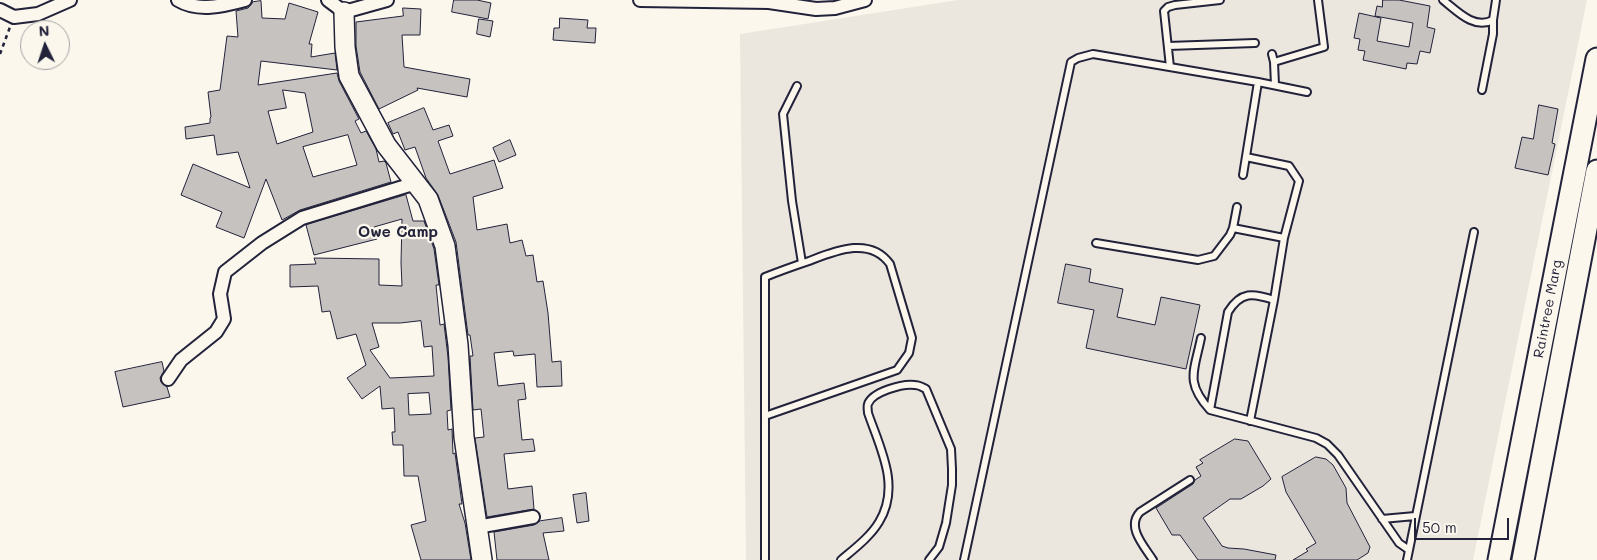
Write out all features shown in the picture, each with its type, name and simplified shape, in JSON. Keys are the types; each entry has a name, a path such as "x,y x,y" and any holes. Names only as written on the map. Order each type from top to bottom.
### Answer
{"main road":[{"name":"Raintree Marg","path":"1499,560 1597,59"},
{"name":"Raintree Marg","path":"1523,560 1586,235 1592,223 1597,171"}],"street":[{"path":"0,10 14,17 38,14 70,0"},
{"path":"182,2 198,8 245,0"},
{"path":"328,0 344,12"},
{"path":"344,12 387,0"},
{"path":"640,0 803,3 816,9 835,8 865,0"},
{"path":"344,12 345,47 349,76 386,145 428,199 445,246 458,345 464,437 482,560"},
{"path":"168,379 181,360 216,332 224,319 220,294 225,272 262,243 302,218 416,183"},
{"path":"478,527 533,517"}],"lane":[{"path":"1170,67 1164,11 1168,7 1220,0"},
{"path":"1274,62 1324,47 1318,0"},
{"path":"1443,0 1477,23 1488,23 1493,20"},
{"path":"1482,90 1494,34 1493,20 1496,0"},
{"path":"1168,46 1255,42"},
{"path":"964,560 1071,62 1093,54 1307,92"},
{"path":"1272,54 1275,85"},
{"path":"1243,175 1258,82"},
{"path":"797,86 782,114 792,201 802,263"},
{"path":"1246,157 1289,166 1299,181 1284,238 1250,421"},
{"path":"1096,243 1198,260 1214,256 1230,235 1237,207"},
{"path":"1233,228 1284,238"},
{"path":"1407,560 1474,232"},
{"path":"765,416 896,370 909,353 912,338 890,264 886,258 868,249 838,250 765,277 765,416 766,560"},
{"path":"1210,410 1228,312 1240,297 1250,295 1274,300"},
{"path":"1201,338 1192,379 1201,400 1210,410 1316,438 1327,444 1338,455 1398,543 1409,550"},
{"path":"841,560 863,541 878,523 888,503 887,467 868,413 867,405 872,398 884,390 909,384 926,389 951,449 952,485 946,523 938,547 929,560"},
{"path":"1153,560 1134,528 1136,516 1190,480"},
{"path":"1382,519 1415,516"}],"path":[{"path":"0,54 14,17"}],"shaded area":[{"path":"958,0 1587,0 1473,560 746,560 740,34"}],"building":[{"path":"454,0 477,0 491,3 488,19 452,12"},
{"path":"1383,0 1399,0 1430,6 1427,27 1435,29 1430,53 1420,51 1417,64 1407,63 1406,69 1363,60 1365,51 1358,50 1360,39 1354,38 1359,13 1381,18 1377,41 1409,47 1413,23 1375,16 1377,6 1382,7"},
{"path":"261,1 262,18 285,19 289,3 318,12 309,44 312,44 311,57 335,53 337,70 261,61 258,85 337,73 339,81 359,119 355,121 361,133 366,131 376,149 379,162 384,161 386,163 391,182 300,210 282,220 266,179 244,238 216,227 222,212 181,195 193,164 250,188 238,152 217,155 214,135 186,139 185,127 210,123 208,92 220,90 227,36 238,37 236,11 248,8 253,2","holes":["283,90 305,93 313,132 277,144 268,111 286,108","348,135 357,165 313,177 303,147"]},
{"path":"403,8 421,9 420,35 402,35 404,67 470,79 467,97 417,88 418,90 379,109 360,72 356,46 356,22 403,16"},
{"path":"560,18 588,20 587,28 596,28 595,43 553,40 554,28 559,28"},
{"path":"479,19 493,21 490,37 477,34"},
{"path":"1539,105 1558,109 1552,143 1555,144 1548,175 1515,168 1522,137 1533,139"},
{"path":"424,108 433,130 449,125 453,136 438,141 450,174 494,160 503,188 473,197 477,230 507,224 510,243 522,240 526,256 533,255 537,282 543,281 552,362 561,361 562,386 537,387 535,354 514,356 513,351 494,353 498,386 524,383 526,399 518,400 522,440 533,439 535,451 504,454 508,489 532,486 534,509 487,517 475,438 484,437 481,409 473,410 470,356 473,356 470,335 468,335 456,242 438,195 426,178 415,147 405,150 398,132 393,134 388,123"},
{"path":"510,140 516,155 499,162 493,148"},
{"path":"406,195 413,221 424,221 434,249 439,285 436,285 440,325 444,324 448,357 451,410 447,411 448,430 452,429 453,454 455,453 462,504 459,504 465,523 471,560 421,560 411,525 426,521 418,476 404,476 403,445 393,445 392,432 395,432 394,408 382,409 380,386 362,399 347,378 366,365 356,334 337,339 330,311 322,312 318,286 290,287 290,265 316,264 314,258 379,259 379,285 402,286 402,219 374,227 377,239 314,255 306,225","holes":["421,321 424,347 432,346 434,376 390,378 370,350 379,347 372,323","429,393 431,414 409,415 408,394"]},
{"path":"1066,264 1091,269 1089,282 1123,289 1117,317 1155,325 1161,297 1200,305 1186,369 1086,348 1094,310 1058,303"},
{"path":"162,362 164,371 160,378 161,382 167,387 170,397 123,407 115,372"},
{"path":"1235,439 1248,441 1271,479 1241,499 1230,499 1203,518 1222,546 1276,555 1275,560 1198,560 1180,535 1172,535 1156,508 1193,484 1201,476 1196,467 1203,463 1200,460"},
{"path":"1316,457 1326,459 1333,465 1346,488 1347,503 1370,547 1368,553 1357,560 1293,560 1308,551 1306,549 1316,543 1286,492 1282,477"},
{"path":"586,493 589,521 577,523 573,495"},
{"path":"562,518 564,531 543,533 549,560 497,560 494,532"}],"district":[{"name":"Owe Camp","path":"398,232"}]}
